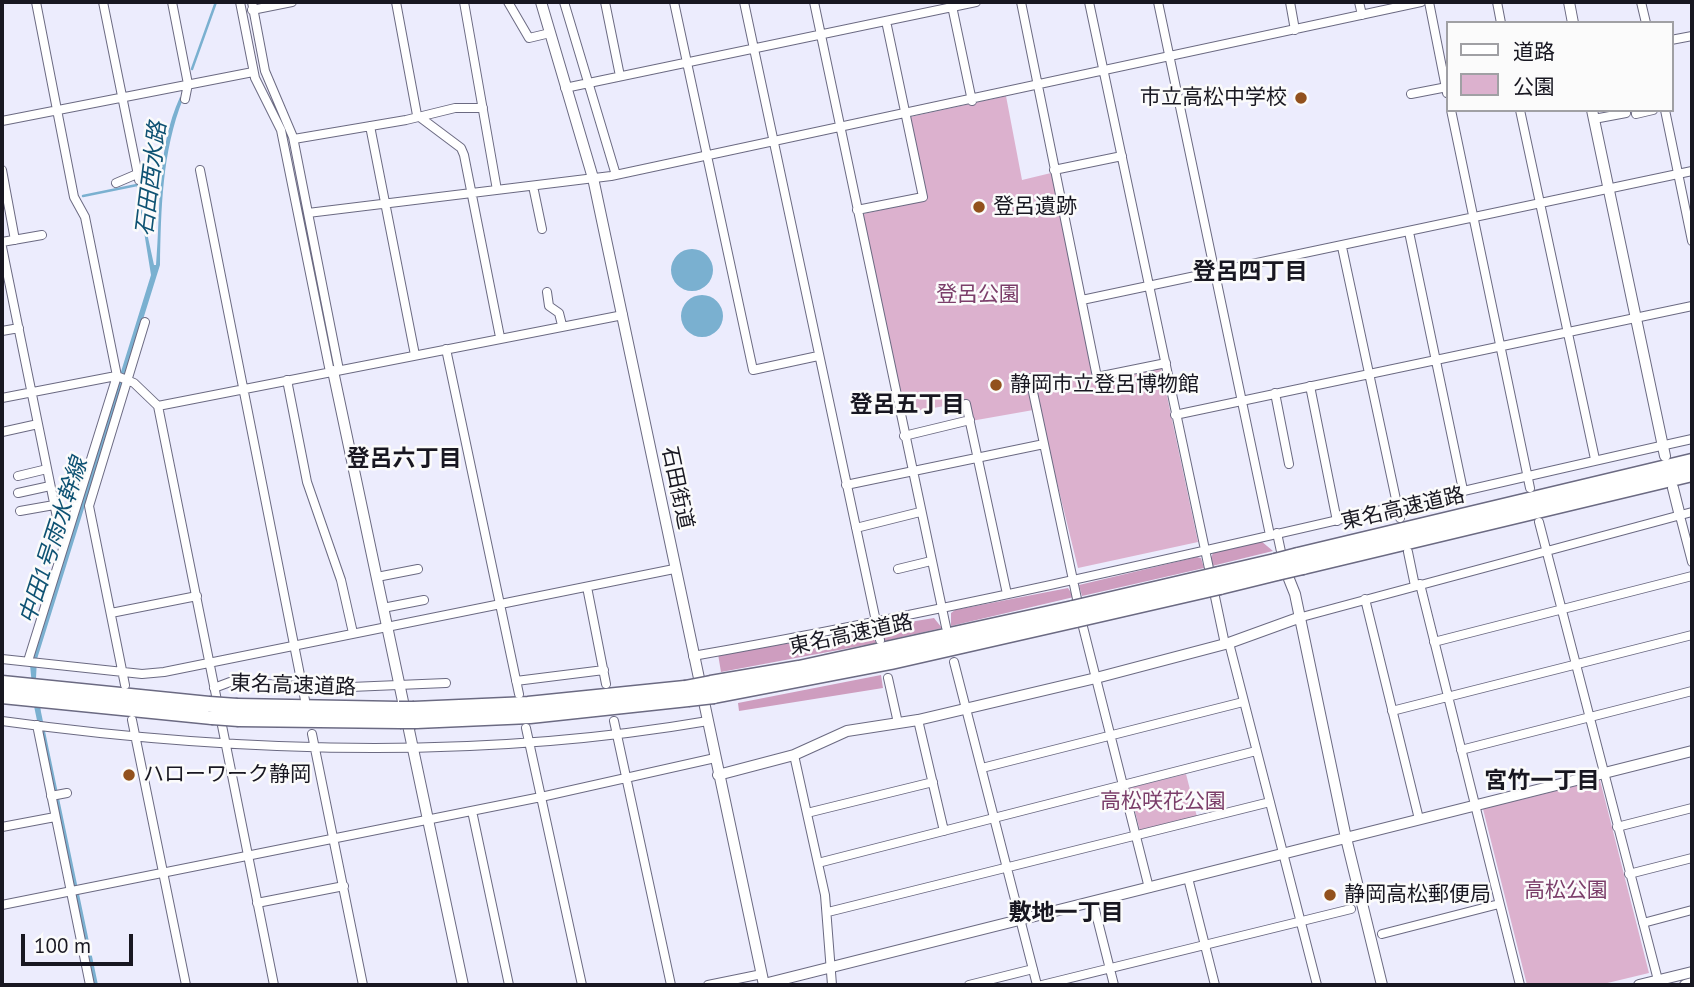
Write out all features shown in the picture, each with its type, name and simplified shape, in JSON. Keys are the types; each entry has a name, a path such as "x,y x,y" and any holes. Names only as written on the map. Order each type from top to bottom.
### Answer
{"highway":[{"name":"東名高速道路","path":"2,696 20,692 210,711 530,716 891,662 1219,580 1280,571 1300,561 1692,461"},
{"name":"東名高速道路","path":"1300,561 1692,474"},
{"name":"東名高速道路","path":"2,683 20,692"}],"street":[{"path":"32,662 63,544 116,376 85,217 74,197 36,2"},
{"path":"103,2 138,177 116,183"},
{"path":"172,2 188,85 185,99"},
{"path":"240,2 253,72 283,138 463,985"},
{"path":"242,12 253,6 292,2"},
{"path":"396,2 417,115 461,148 500,337"},
{"path":"464,2 497,190"},
{"path":"508,2 529,38 550,33"},
{"name":"石田街道","path":"541,2 593,178 674,569 764,981"},
{"path":"564,2 616,175"},
{"path":"606,2 620,76"},
{"path":"674,2 752,370 818,356"},
{"path":"744,2 880,640"},
{"path":"814,2 946,627"},
{"path":"565,88 976,2"},
{"path":"1021,2 1097,377 1166,363"},
{"path":"1089,2 1204,551 1317,985"},
{"path":"1158,2 1280,571 1296,594 1298,618 1346,838 1382,985"},
{"path":"1290,2 1295,30"},
{"path":"1359,2 1362,15"},
{"path":"308,213 616,175 707,158 839,127 972,101 1421,2"},
{"path":"1429,2 1446,84"},
{"path":"1497,2 1501,21"},
{"path":"1569,2 1573,21"},
{"path":"1641,2 1646,21"},
{"path":"253,6 265,71 293,138 334,371"},
{"path":"952,6 972,101"},
{"path":"857,210 923,197 886,21"},
{"path":"1673,40 1692,36"},
{"path":"2,121 253,72"},
{"path":"1411,94 1446,89"},
{"path":"283,138 370,126 455,108 483,108"},
{"path":"1451,112 1530,488"},
{"path":"1520,112 1595,459"},
{"path":"1636,114 1644,112"},
{"path":"1665,112 1692,241"},
{"path":"1626,113 1593,115 1664,451"},
{"path":"370,126 415,355"},
{"path":"1054,170 1122,156"},
{"path":"2,170 15,240"},
{"path":"200,170 306,700"},
{"path":"1082,300 1692,172"},
{"path":"533,186 542,229"},
{"path":"1409,232 1463,490"},
{"path":"42,235 2,244 63,544"},
{"path":"1342,247 1400,518"},
{"path":"547,292 549,306 559,313 562,325"},
{"path":"1175,415 1692,306"},
{"path":"158,406 623,315"},
{"path":"125,685 89,506 145,322"},
{"path":"2,331 19,328"},
{"path":"446,349 519,694"},
{"path":"2,398 116,376 134,383 158,406 274,985"},
{"path":"1030,378 1075,579 1083,627 1149,888"},
{"path":"288,380 307,482 341,580 353,633"},
{"path":"1310,386 1337,522"},
{"path":"1275,393 1289,464"},
{"path":"966,404 1007,593"},
{"path":"904,436 970,420"},
{"path":"2,432 38,424"},
{"path":"693,656 876,621 1204,551 1337,522 1595,459 1664,451 1692,439"},
{"path":"846,485 1044,444"},
{"path":"18,476 47,469"},
{"path":"18,493 51,486"},
{"path":"1673,488 1692,562"},
{"path":"20,511 54,505"},
{"path":"856,528 920,512"},
{"path":"718,775 794,755 848,731 918,720 1096,678 1227,644 1298,618 1365,599 1692,512"},
{"path":"1539,522 1658,980"},
{"path":"1408,552 1434,642 1520,985"},
{"path":"898,569 931,561"},
{"path":"377,577 418,569"},
{"path":"2,659 142,674 209,664 674,569"},
{"path":"1434,642 1692,576"},
{"path":"587,587 606,684"},
{"path":"110,613 197,596"},
{"path":"1365,599 1419,820"},
{"path":"383,608 424,600"},
{"path":"1392,711 1692,635"},
{"path":"954,662 1039,985 1351,909"},
{"path":"516,681 604,670"},
{"path":"887,678 898,723"},
{"path":"214,688 230,682 303,687 400,687 446,683"},
{"path":"1461,750 1692,691"},
{"path":"982,768 1243,702"},
{"path":"132,720 186,985"},
{"path":"918,720 944,831"},
{"path":"2,721 225,744 413,746 529,742 708,721"},
{"path":"614,721 671,985"},
{"path":"40,725 58,795 59,820 92,973 90,985"},
{"path":"526,729 582,985"},
{"path":"312,734 363,985"},
{"path":"818,863 1256,751"},
{"path":"708,985 764,981 830,968 1692,751"},
{"path":"794,755 828,912 832,985"},
{"path":"2,905 541,797 715,758"},
{"path":"807,813 933,782"},
{"path":"828,912 1270,802"},
{"path":"1617,827 1692,808"},
{"path":"472,811 509,985"},
{"path":"2,827 59,820"},
{"path":"1629,874 1692,858"},
{"path":"1188,878 1215,985"},
{"path":"257,903 344,886"},
{"path":"1093,902 1114,985"},
{"path":"1382,934 1499,904"},
{"path":"1643,923 1692,910"},
{"path":"969,985 1033,969"},
{"path":"1639,985 1692,972"},
{"path":"1685,985 1692,983"}],"green space":[{"name":"登呂公園","path":"1006,96 1022,180 1051,173 1095,381 1161,368 1198,542 1078,568 1039,409 971,421 968,402 904,413 863,214 927,200 910,117"},
{"name":"高松咲花公園","path":"1186,774 1197,817 1140,831 1129,788"},
{"name":"高松公園","path":"1600,780 1649,973 1599,985 1527,985 1483,809"}],"shaded area":[{"path":"1261,541 1273,551 1212,566 1210,560 1213,553"},
{"path":"1201,558 1204,568 1082,596 1079,585"},
{"path":"1068,588 1074,597 951,626 951,613 955,610"},
{"path":"934,618 942,628 884,641 885,626"},
{"path":"871,631 876,643 721,672 718,654"},
{"path":"881,675 883,688 739,711 738,703"}],"water":[{"path":"180,97 183,99 171,139 164,181 160,265 37,659 36,678 41,712 98,985 92,985 34,706 30,665 151,275 136,182 156,265 163,158 172,117"},
{"path":"692,249 707,255 713,270 707,285 692,291 677,285 671,270 677,255"},
{"path":"702,295 717,301 723,316 717,331 702,337 687,331 681,316 687,301"}],"waterway":[{"path":"192,69 216,2"},
{"name":"石田西水路","path":"83,196 137,185"}],"place":[{"name":"市立高松中学校","path":"1301,98"},
{"name":"登呂遺跡","path":"979,207"},
{"name":"静岡市立登呂博物館","path":"996,385"},
{"name":"ハローワーク静岡","path":"129,775"},
{"name":"静岡高松郵便局","path":"1330,895"}],"district":[{"name":"登呂四丁目","path":"1250,272"},
{"name":"登呂五丁目","path":"907,405"},
{"name":"登呂六丁目","path":"404,459"},
{"name":"宮竹一丁目","path":"1542,781"},
{"name":"敷地一丁目","path":"1066,913"}],"water label":[{"name":"中田1号雨水幹線","path":"54,541"}]}
